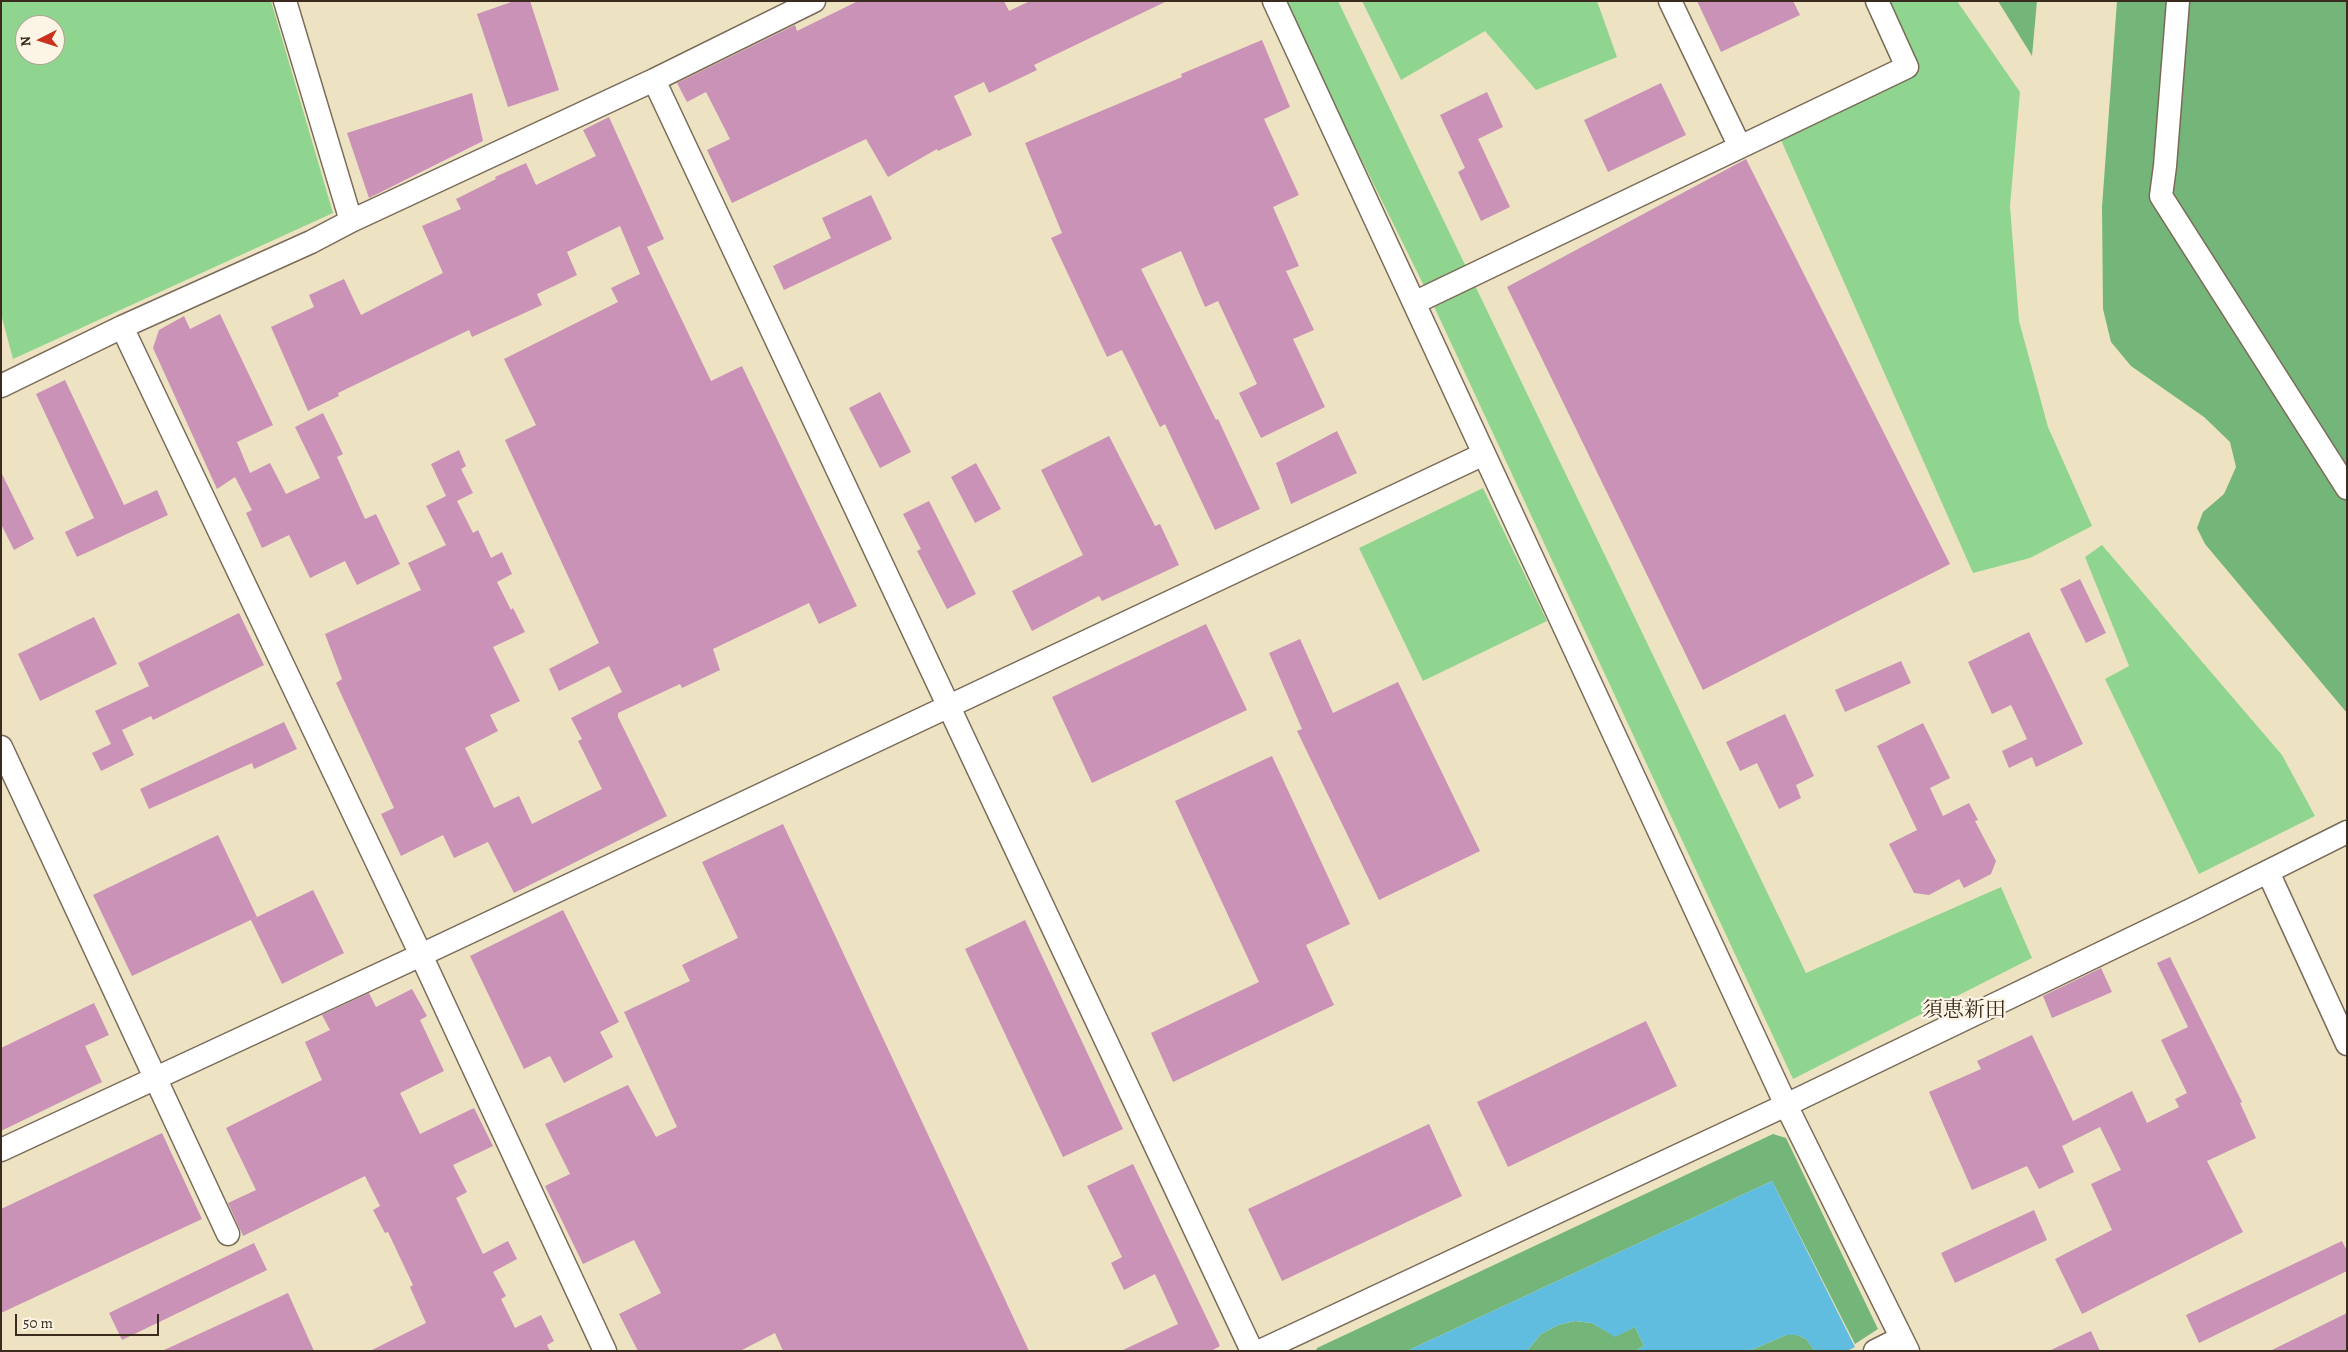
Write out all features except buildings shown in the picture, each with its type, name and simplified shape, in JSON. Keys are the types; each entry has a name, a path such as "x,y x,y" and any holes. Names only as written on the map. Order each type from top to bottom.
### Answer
{"street":[{"path":"285,1 351,221"},
{"path":"1274,1 1786,1105 1904,1344 1875,1351"},
{"path":"1670,1 1740,147"},
{"path":"1414,303 1907,67 1877,1"},
{"path":"2178,1 2161,196 2347,488"},
{"path":"3,381 311,242 351,221 654,80 802,4"},
{"path":"654,80 1252,1351"},
{"path":"122,327 421,956 605,1351"},
{"path":"1,1150 421,956 1484,454"},
{"path":"1,747 228,1234"},
{"path":"1260,1351 1786,1105 2347,832"},
{"path":"2268,872 2347,1044"}],"green space":[{"path":"1,1 271,1 333,213 13,359 1,314"},
{"path":"1283,1 1338,1 1806,973 2001,887 2032,958 1793,1079 1432,302"},
{"path":"1362,1 1597,1 1617,57 1536,90 1485,31 1401,80"},
{"path":"1887,1 1957,1 2020,92 2010,206 2019,321 2048,427 2092,526 2030,558 1973,573 1781,140 1918,71"},
{"path":"1998,1 2037,1 2032,56"},
{"path":"2117,1 2347,1 2347,713 2205,544 2197,528 2203,512 2224,494 2236,467 2230,442 2204,417 2131,366 2111,342 2103,309 2102,207"},
{"path":"1483,488 1547,621 1423,681 1359,548"},
{"path":"2102,545 2282,755 2315,816 2199,874 2105,679 2129,666 2085,557"},
{"path":"1773,1134 1786,1138 1878,1329 1855,1344 1772,1181 1407,1351 1316,1351 1317,1348"},
{"path":"1575,1321 1592,1323 1615,1336 1635,1327 1644,1346 1635,1351 1527,1351 1541,1334 1558,1325"},
{"path":"1786,1335 1797,1335 1806,1339 1815,1351 1749,1351"}],"water":[{"path":"1772,1181 1855,1347 1847,1351 1815,1351 1806,1339 1797,1335 1786,1335 1749,1351 1635,1351 1644,1346 1635,1327 1615,1337 1592,1323 1575,1321 1558,1325 1541,1334 1527,1351 1407,1351"}],"district":[{"name":"須恵新田","path":"1964,1011"}]}
